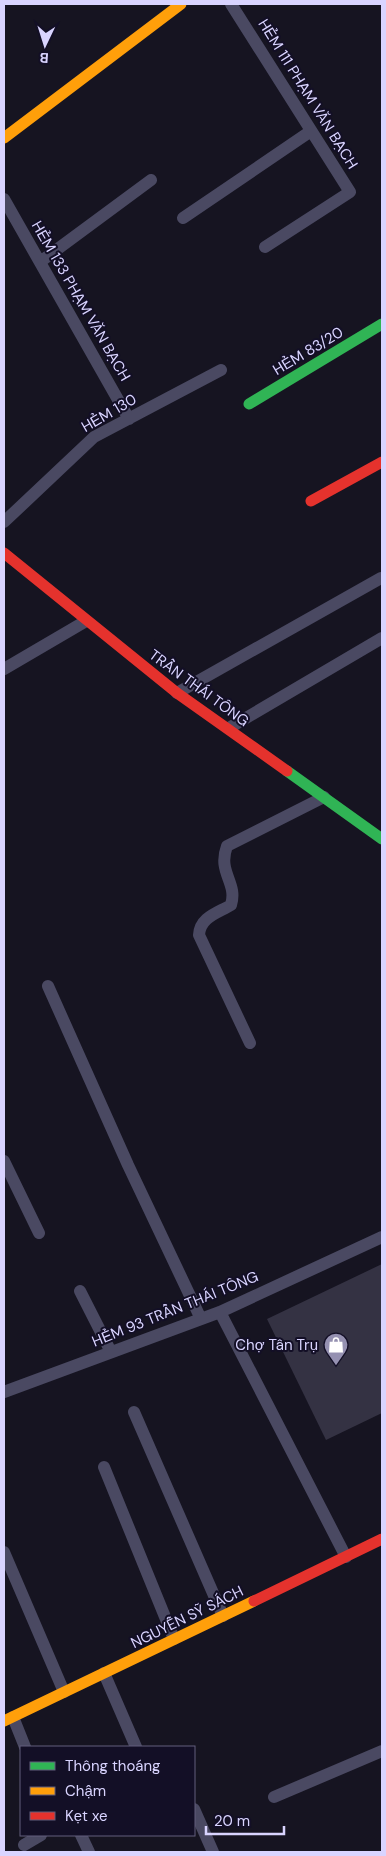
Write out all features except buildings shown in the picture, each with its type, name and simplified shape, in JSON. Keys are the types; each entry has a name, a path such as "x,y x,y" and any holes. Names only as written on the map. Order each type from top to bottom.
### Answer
{"street":[{"path":"4,138 181,4"},
{"name":"HẺM 83/20","path":"249,404 382,324"},
{"path":"311,501 382,462"},
{"name":"TRẦN THÁI TÔNG","path":"4,555 177,692 382,839"},
{"name":"NGUYỄN SỸ SÁCH","path":"8,1719 382,1539"}],"lane":[{"name":"HẺM 111 PHẠM VĂN BẠCH","path":"232,4 350,192 265,247"},
{"path":"183,218 311,130"},
{"path":"40,262 151,180"},
{"name":"HẺM 133 PHẠM VĂN BẠCH","path":"4,199 129,419"},
{"name":"HẺM 130","path":"4,522 94,438 221,370"},
{"path":"177,692 381,578"},
{"path":"4,670 86,621"},
{"path":"229,728 382,638"},
{"path":"250,1043 199,935 200,927 205,920 231,905 232,889 223,867 223,857 227,846 324,797"},
{"path":"48,986 124,1156 201,1319"},
{"path":"4,1161 39,1233"},
{"name":"HẺM 93 TRẦN THÁI TÔNG","path":"4,1392 220,1312 382,1237"},
{"path":"80,1292 112,1352"},
{"path":"220,1312 346,1557"},
{"path":"134,1412 223,1616"},
{"path":"104,1467 174,1640"},
{"path":"4,1552 64,1692"},
{"path":"104,1673 136,1746"},
{"path":"8,1719 24,1746"},
{"path":"274,1797 382,1751"},
{"path":"195,1811 213,1852"},
{"path":"24,1845 39,1836"},
{"path":"82,1836 90,1852"}],"traffic: fast":[{"path":"249,404 382,324"},
{"path":"287,771 382,839"}],"traffic: slow":[{"path":"4,138 181,4"},
{"path":"4,1721 254,1601"}],"traffic: jam":[{"path":"311,501 382,462"},
{"path":"4,553 177,693 287,771"},
{"path":"254,1601 382,1539"}],"place":[{"name":"Chợ Tân Trụ","path":"336,1366"}]}
